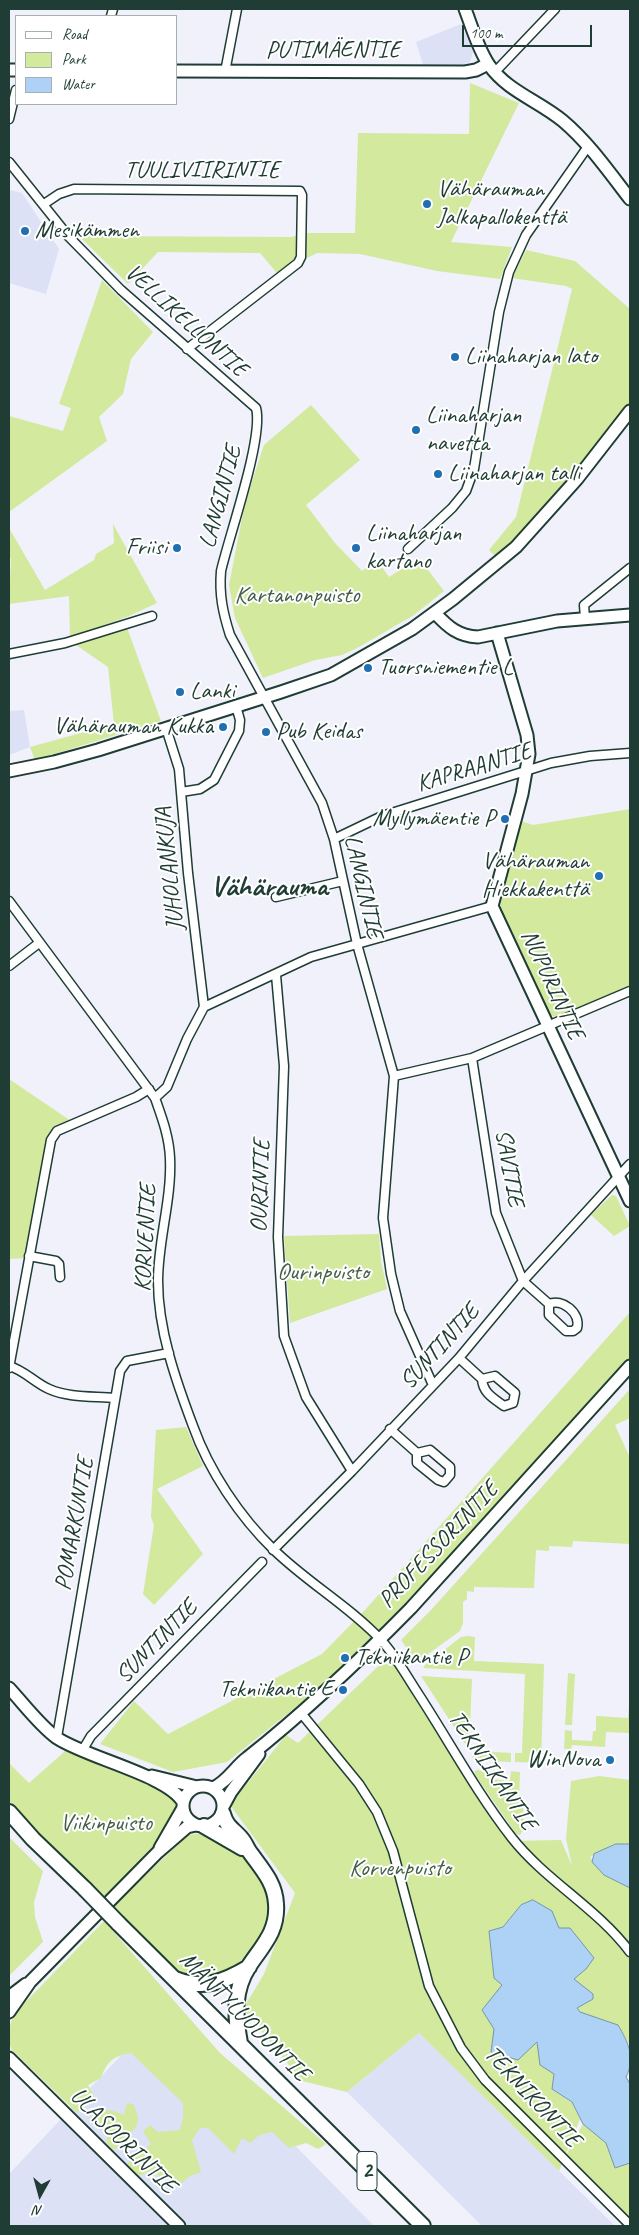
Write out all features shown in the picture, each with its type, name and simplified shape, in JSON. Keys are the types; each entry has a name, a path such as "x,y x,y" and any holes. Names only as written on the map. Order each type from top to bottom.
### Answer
{"highway":[{"path":"223,1810 224,1822 241,1838 269,1877 276,1904 273,1930 267,1943 249,1967 235,2003 240,2044"},
{"name":"MÄNTYLUODONTIE","path":"9,1821 33,1840 84,1889 423,2226"},
{"path":"200,1825 250,1852"},
{"path":"171,1977 186,1983 210,1985 222,1982 249,1967"}],"main road":[{"path":"465,9 492,68 506,83 561,120 589,145 630,199"},
{"name":"PUTIMÄENTIE","path":"178,71 465,72 492,68"},
{"path":"9,771 54,762 263,698 331,674 412,629 516,548 577,479 630,411"},
{"path":"434,613 447,626 468,636 478,637 529,625 630,615"},
{"path":"492,906 527,772 529,754 526,735 497,633"},
{"name":"NUPURINTIE","path":"492,906 630,1201"},
{"name":"PROFESSORINTIE","path":"213,1788 220,1785 245,1759 301,1713 380,1640 630,1366"},
{"path":"9,1688 56,1737 82,1752 138,1773 172,1790 183,1805 185,1815 200,1825"},
{"name":"PROFESSORINTIE","path":"223,1810 236,1785 268,1742"},
{"path":"9,2012 30,1982 158,1852 187,1827 218,1820 223,1810 219,1794 213,1788 197,1787 138,1773"},
{"path":"158,1852 183,1805 186,1794 197,1787"},
{"path":"9,1997 30,1982"},
{"name":"ULASOORINTIE","path":"9,2058 178,2226"},
{"name":"ULASOORINTIE","path":"9,2067 37,2086"}],"street":[{"path":"226,72 237,9"},
{"path":"492,68 555,9"},
{"path":"9,119 15,94"},
{"path":"408,549 452,508 466,491 474,469 500,312 509,272 526,235 589,145"},
{"name":"VELLIKELLONTIE","path":"9,162 69,237 121,290 256,408 258,416"},
{"name":"TUULIVIIRINTIE","path":"44,204 60,194 74,189 300,191 302,195 301,257 298,263 187,349"},
{"name":"LANGINTIE","path":"258,416 256,440 221,571 219,592 222,612 230,635 322,803 334,839 356,944 394,1076 383,1218 391,1274 400,1311 432,1384"},
{"path":"585,618 584,605 630,568"},
{"path":"9,654 65,643 152,616"},
{"path":"181,792 200,789 214,780 239,731 240,720 236,706"},
{"name":"JUHOLANKUJA","path":"166,728 179,770 188,873 204,1007"},
{"name":"KAPRAANTIE","path":"334,839 382,816 551,763 590,756 630,753"},
{"path":"276,897 343,881"},
{"name":"KORVENTIE","path":"9,901 156,1098 166,1129 170,1160 160,1244 158,1284 169,1353 194,1429 210,1465 242,1513 274,1550 360,1620 380,1640"},
{"path":"156,1098 167,1087 187,1039 204,1007 276,975 310,957 492,906"},
{"path":"9,966 39,943"},
{"name":"OURINTIE","path":"276,975 284,1066 278,1237 284,1336 306,1397 352,1471"},
{"path":"394,1076 472,1058 630,991"},
{"name":"SAVITIE","path":"472,1058 496,1213 523,1281"},
{"path":"115,1398 63,1394 49,1389 16,1368 9,1367 51,1140 57,1131 136,1097 149,1089"},
{"name":"SUNTINTIE","path":"274,1550 459,1358 523,1281 630,1164"},
{"path":"29,1256 56,1261 59,1264 60,1277"},
{"path":"523,1281 549,1304"},
{"name":"POMARKUNTIE","path":"56,1737 120,1370 127,1361 169,1353"},
{"path":"459,1358 482,1379 486,1393 504,1406 513,1403 515,1393 495,1376 482,1379"},
{"path":"390,1429 418,1452 430,1450 450,1467 450,1475 444,1482 438,1480 417,1463 418,1452"},
{"name":"SUNTINTIE","path":"82,1752 91,1736 262,1562"},
{"name":"TEKNIIKANTIE","path":"380,1640 455,1751 490,1809 515,1841 556,1883 605,1924 630,1952"},
{"name":"TEKNIKONTIE","path":"301,1713 360,1784 377,1812 393,1850 429,1986 461,2048 485,2080 630,2225"}],"shaded area":[{"path":"461,24 473,52 470,62 461,66 423,65 416,42"},
{"path":"9,190 22,193 59,249 46,294 9,283"},
{"path":"24,710 30,747 9,755 9,711"},
{"path":"419,2033 615,2226 482,2226 347,2092"},
{"path":"129,2047 269,2119 374,2226 9,2226 9,2174"}],"green space":[{"path":"470,83 519,103 451,242 512,247 500,279 437,271 360,254 317,253 277,273 260,253 158,252 128,284 79,236 291,237 307,233 355,233 358,133 469,134"},
{"path":"526,250 575,261 630,309 630,408 516,547 500,561 489,550 516,517 572,289 566,286 512,278"},
{"path":"102,280 153,332 131,359 123,394 99,417 107,441 9,512 9,416 63,431 71,408 59,404"},
{"name":"Kartanonpuisto","path":"311,405 360,460 306,505 335,543 362,571 377,560 389,577 419,558 444,591 414,615 359,647 342,655 315,660 263,678 235,618 229,585 245,503 264,445"},
{"path":"113,524 157,603 129,616 70,638 69,596 9,604 11,558 9,558 9,528 45,590 94,560 96,554 114,543"},
{"path":"126,625 161,721 35,760 30,747 114,724 108,667 76,645"},
{"path":"630,809 630,985 557,1017 549,1015 501,911 500,889 521,821 533,825"},
{"path":"9,1079 71,1121 51,1133 46,1148 27,1258 9,1259"},
{"path":"612,1195 616,1196 630,1226 614,1236 591,1215"},
{"name":"Ourinpuisto","path":"379,1234 381,1261 387,1289 290,1323 284,1236"},
{"path":"630,1312 630,1365 380,1640 227,1762 173,1772 100,1744 134,1701 168,1734 322,1654 365,1610"},
{"path":"630,1389 630,1418 615,1425 630,1458 630,1544 573,1541 572,1547 549,1546 549,1551 536,1550 534,1588 474,1587 474,1592 467,1591 467,1599 463,1602 463,1623 460,1631 417,1662 401,1640 431,1610"},
{"path":"186,1427 203,1466 157,1489 203,1554 154,1605 143,1594 154,1525 151,1517 156,1430"},
{"path":"461,1637 475,1637 474,1661 544,1664 541,1763 515,1762 515,1753 522,1753 525,1674 424,1668 424,1666"},
{"name":"Korvenpuisto","path":"391,1654 515,1841 561,1840 572,1866 566,1839 571,1781 599,1776 630,1780 630,1844 616,1844 590,1857 604,1875 630,1888 630,2046 618,2025 580,2013 577,2008 593,1999 574,1979 586,1969 559,1928 521,1905 503,1927 489,1931 494,1977 502,1985 491,2052 537,2042 554,2074 552,2089 572,2103 580,2119 559,2171 419,2033 347,2092 302,2081 243,2009 264,1974 295,1893 230,1805 286,1735 298,1743"},
{"path":"568,1673 575,1674 572,1725 565,1725"},
{"path":"421,1676 472,1679 469,1748 467,1747"},
{"path":"630,1690 630,1733 606,1732 605,1747 572,1745 571,1749 564,1749 565,1730 572,1731 572,1740 592,1741 593,1731 596,1731 596,1716 628,1718"},
{"name":"Viikinpuisto","path":"69,1744 172,1790 183,1808 158,1852 102,1907 9,1801 9,1763 29,1783 63,1753"},
{"path":"480,1751 511,1753 511,1762 475,1760 472,1757"},
{"path":"477,1770 488,1771 488,1779 510,1781 511,1771 520,1772 519,1806 523,1806 524,1821 520,1835 516,1834 476,1776 474,1772"},
{"path":"204,1833 228,1846 252,1864 267,1893 268,1919 258,1943 239,1964 222,1975 193,1979 177,1970 112,1907 188,1835"},
{"path":"9,1837 43,1871 34,1902 35,1917 43,1942 9,1976"},
{"path":"104,1921 220,2053 326,2144 318,2149 306,2143 289,2148 272,2132 259,2135 250,2143 242,2138 234,2154 208,2128 200,2128 192,2140 201,2172 190,2176 178,2186 166,2175 159,2176 152,2170 139,2176 127,2164 151,2144 143,2131 150,2125 158,2132 180,2130 183,2117 183,2103 131,2053 112,2060 101,2078 88,2085 95,2098 77,2113 12,2050 9,2032 14,2014"},
{"path":"127,2103 133,2104 136,2110 138,2116 137,2124 117,2148 113,2150 106,2142 108,2134 102,2130 100,2122 88,2121 104,2110 124,2115"},
{"path":"583,2124 606,2143 615,2168 630,2163 630,2225 564,2159"}],"water":[{"path":"616,1844 630,1844 630,1888 604,1875 592,1862 594,1854"},
{"path":"533,1900 552,1911 559,1928 570,1928 594,1958 586,1969 574,1979 593,1994 593,1999 577,2008 580,2012 618,2025 628,2044 630,2063 626,2077 630,2084 630,2163 615,2168 606,2143 583,2124 572,2102 552,2089 554,2074 540,2065 537,2042 518,2060 491,2052 494,2029 482,2010 502,1985 494,1978 489,1931 503,1927 521,1905"}],"place":[{"name":"Vähärauman Jalkapallokenttä","path":"427,204"},
{"name":"Mesikämmen","path":"25,231"},
{"name":"Liinaharjan lato","path":"455,357"},
{"name":"Liinaharjan navetta","path":"416,430"},
{"name":"Liinaharjan talli","path":"438,474"},
{"name":"Friisi","path":"177,548"},
{"name":"Liinaharjan kartano","path":"356,548"},
{"name":"Tuorsniementie L","path":"368,668"},
{"name":"Lanki","path":"180,692"},
{"name":"Vähärauman Kukka","path":"223,727"},
{"name":"Pub Keidas","path":"266,732"},
{"name":"Myllymäentie P","path":"505,819"},
{"name":"Vähärauman Hiekkakenttä","path":"599,876"},
{"name":"Tekniikantie P","path":"345,1658"},
{"name":"Tekniikantie E","path":"343,1690"},
{"name":"WinNova","path":"610,1760"}],"district":[{"name":"Vähärauma","path":"269,887"}]}
